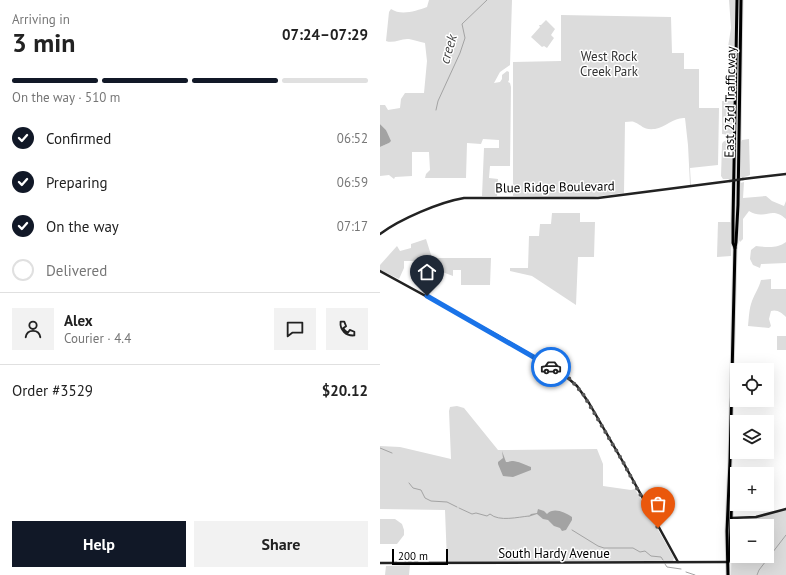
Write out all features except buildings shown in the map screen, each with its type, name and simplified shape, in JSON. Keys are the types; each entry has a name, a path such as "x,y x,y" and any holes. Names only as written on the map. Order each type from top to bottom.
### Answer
{"main road":[{"name":"East 23rd Trafficway","path":"736,205 737,0"},
{"name":"East 23rd Trafficway","path":"736,205 741,0"},
{"path":"730,467 735,248 733,243 736,205"},
{"path":"728,575 728,483 730,471"},
{"path":"728,562 730,557 731,511"}],"street":[{"name":"Blue Ridge Boulevard","path":"380,234 394,224 456,199 598,198 786,174"},
{"path":"380,271 497,335 562,373 573,383 589,403 678,562"},
{"path":"731,518 756,517 786,508"},
{"name":"South Hardy Avenue","path":"380,564 728,562"}],"green space":[{"path":"429,0 512,0 510,65 500,72 494,83 500,82 502,75 507,71 509,72 508,82 510,83 511,87 510,166 490,166 489,178 498,179 497,196 482,196 484,148 499,148 499,140 483,139 481,144 467,143 466,178 425,178 426,174 430,170 429,152 412,152 412,176 395,177 394,179 389,175 380,176 380,147 389,143 386,130 380,124 380,105 385,105 388,110 400,108 401,99 405,93 424,93 427,61 425,43 409,39 392,42 386,41 389,12 391,9 399,12 418,10 427,7"},
{"path":"729,0 735,0 736,16 733,133 729,135 722,134 722,101 732,101 728,47 731,28"},
{"name":"West Rock Creek Park","path":"561,15 671,17 672,53 684,53 684,69 699,69 699,108 719,108 718,165 690,168 690,185 685,118 677,119 655,129 645,128 633,122 625,122 624,193 592,198 513,196 513,62 561,61"},
{"path":"546,20 555,29 551,35 554,38 547,48 544,46 542,47 531,37 540,27 539,25"},
{"path":"730,138 733,141 732,179 723,179 721,176 722,144"},
{"path":"749,139 750,175 740,178 741,142 742,140"},
{"path":"744,182 743,198 766,196 772,201 784,206 786,201 786,219 776,213 755,214 749,211 743,219 743,239 740,242 740,183"},
{"path":"552,213 580,213 580,222 595,222 594,257 578,257 576,305 532,276 510,271 510,268 528,268 529,236 539,236 540,224 551,224"},
{"path":"718,222 730,222 732,224 731,256 717,257"},
{"path":"426,239 432,258 491,258 490,285 461,285 461,270 453,270 453,276 413,261 404,261 404,268 399,279 380,270 380,265 397,246 400,251 411,248 411,244"},
{"path":"786,242 786,263 761,264 760,268 753,265 750,259 751,250 756,246 775,247"},
{"path":"771,279 771,289 786,289 786,317 777,311 771,311 769,319 771,326 769,328 748,326 751,304 761,280"},
{"path":"777,336 786,336 786,350 777,350"},
{"path":"457,406 464,408 498,450 597,449 603,464 603,486 631,490 635,489 674,558 673,561 447,562 445,510 380,509 380,446 400,447 451,459 449,411 450,407"},
{"path":"786,509 786,575 731,575 731,563 774,563 774,519 743,519"},
{"path":"380,519 395,519 402,524 404,535 397,544 380,544"},
{"path":"410,565 409,575 385,575 386,566"}],"shaded area":[{"path":"380,124 386,130 391,141 380,147"},
{"path":"502,451 506,462 519,462 531,467 531,470 513,477 503,476 498,464 498,462 503,458"},
{"path":"538,509 547,514 553,511 562,512 572,517 572,520 566,530 562,531 560,528 554,526 548,520 543,519 537,514 528,517 531,514 537,513"}],"waterway":[{"name":"creek","path":"436,110 438,101 460,53 465,38 462,24 487,0"},
{"path":"380,448 392,453"},
{"path":"409,483 413,488 421,490 425,498 431,501 447,502 457,507"},
{"path":"459,508 472,514 476,513 487,516 490,514 498,518 529,516"},
{"path":"572,530 604,548 633,548 640,552 645,551 651,556 661,557 663,560"},
{"path":"757,575 759,570 786,535"},
{"path":"665,564 667,567 681,569"},
{"path":"686,572 695,575"}],"way so far":[{"path":"551,367 570,379 589,403 623,462 658,528"}],"route":[{"path":"427,296 551,367"}]}
